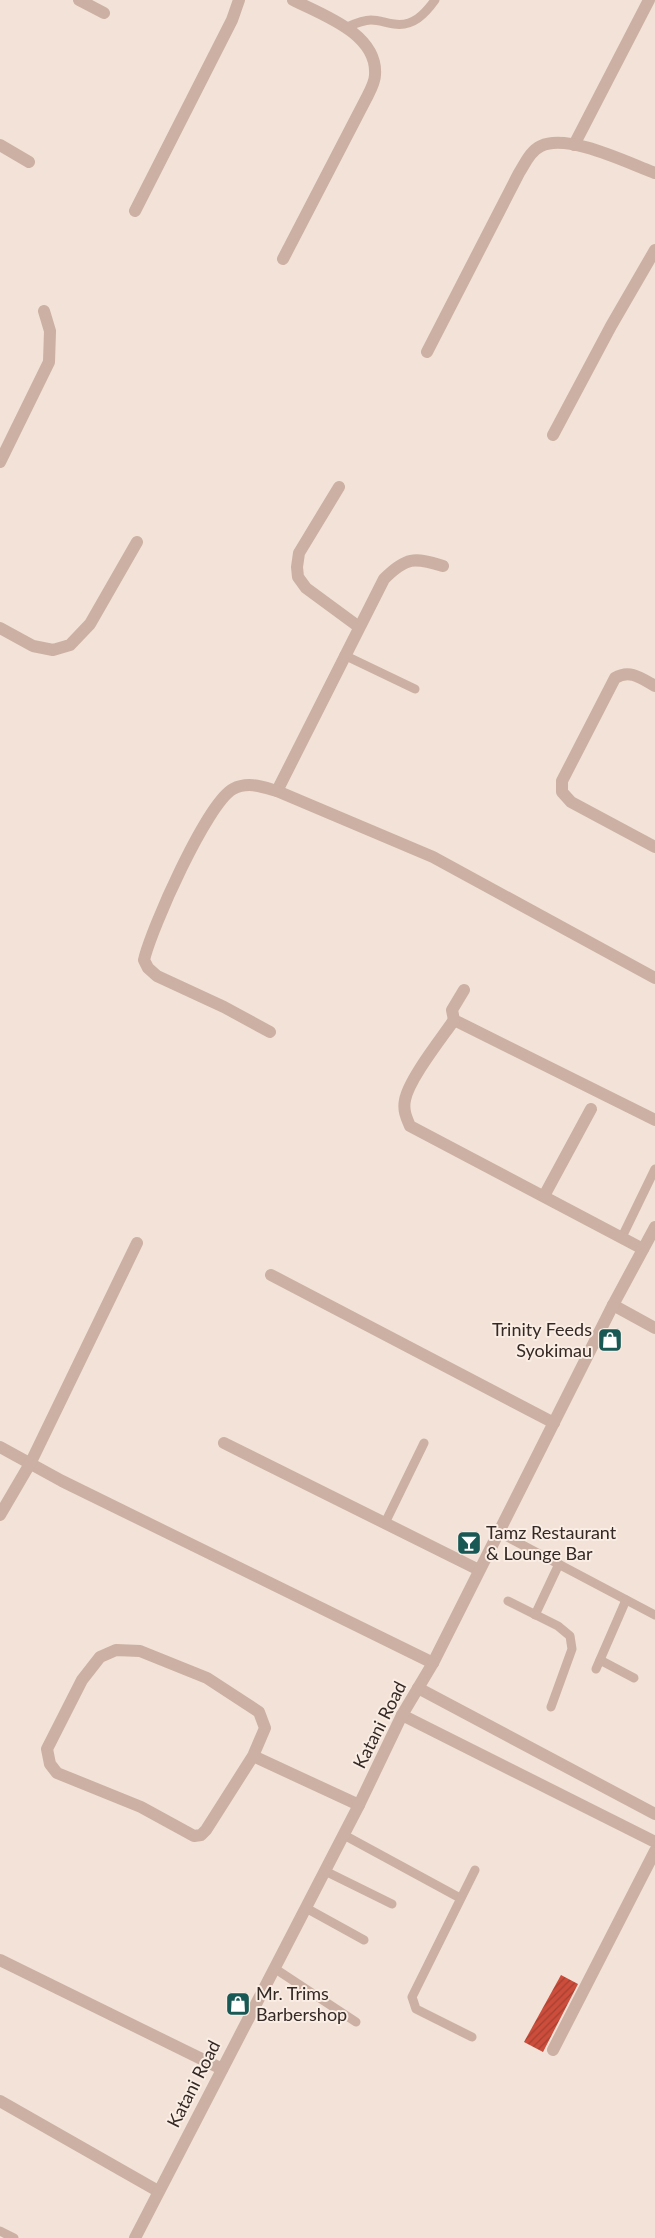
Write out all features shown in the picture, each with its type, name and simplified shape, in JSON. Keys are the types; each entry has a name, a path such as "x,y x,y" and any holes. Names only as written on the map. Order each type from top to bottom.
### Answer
{"street":[{"path":"79,0 104,13"},
{"path":"135,211 239,0"},
{"path":"283,259 367,98 376,76 372,58 363,43 345,28 293,0"},
{"path":"574,145 649,0"},
{"path":"427,352 531,154 540,146 554,142 574,145 655,173"},
{"path":"0,145 29,162"},
{"path":"553,435 611,326 655,250"},
{"path":"0,462 49,362 50,331 44,311"},
{"path":"339,487 299,553 298,577 306,588 359,627"},
{"path":"0,628 33,646 53,650 70,645 90,624 137,542"},
{"path":"277,791 384,579 398,565 408,560 420,559 443,566"},
{"path":"655,686 632,673 623,673 615,678 562,781 562,792 571,802 655,846"},
{"path":"270,1032 224,1006 157,976 148,968 144,960 168,898 219,801 233,789 250,784 277,791 433,857 655,978"},
{"path":"464,990 452,1010 454,1020 410,1085 405,1100 404,1114 410,1126 643,1248"},
{"path":"454,1020 655,1120"},
{"path":"544,1196 591,1109"},
{"name":"Katani Road","path":"134,2238 359,1806 402,1715 433,1663 613,1305 655,1227"},
{"path":"0,1515 31,1462 137,1243"},
{"path":"271,1275 554,1423"},
{"path":"613,1305 655,1328"},
{"path":"224,1443 479,1570"},
{"path":"0,1447 97,1499 433,1663"},
{"path":"116,1650 140,1651 207,1678 259,1712 265,1728 253,1756 206,1830 201,1835 194,1836 141,1807 56,1773 50,1764 47,1749 82,1680 100,1657 116,1650"},
{"path":"418,1688 655,1814"},
{"path":"402,1715 655,1842"},
{"path":"253,1756 359,1806"},
{"path":"553,2050 655,1851"},
{"path":"0,1960 222,2069"},
{"path":"0,2101 158,2191"}],"lane":[{"path":"345,28 356,22 372,20 408,24 423,15 435,0"},
{"path":"344,655 415,689"},
{"path":"622,1237 655,1169"},
{"path":"385,1523 424,1443"},
{"path":"498,1532 655,1615"},
{"path":"535,1614 559,1564"},
{"path":"596,1669 626,1600"},
{"path":"508,1601 558,1626 570,1636 572,1649 551,1708"},
{"path":"600,1660 634,1678"},
{"path":"344,1835 460,1898"},
{"path":"325,1870 392,1904"},
{"path":"472,2037 416,2009 412,1998 475,1870"},
{"path":"306,1908 364,1940"},
{"path":"274,1968 356,2022"},
{"path":"0,2231 14,2238"}],"building":[{"path":"561,1975 578,1984 543,2052 524,2042"}],"place":[{"name":"Trinity Feeds Syokimau","path":"610,1340"},
{"name":"Tamz Restaurant & Lounge Bar","path":"469,1543"},
{"name":"Mr. Trims Barbershop","path":"238,2004"}]}
